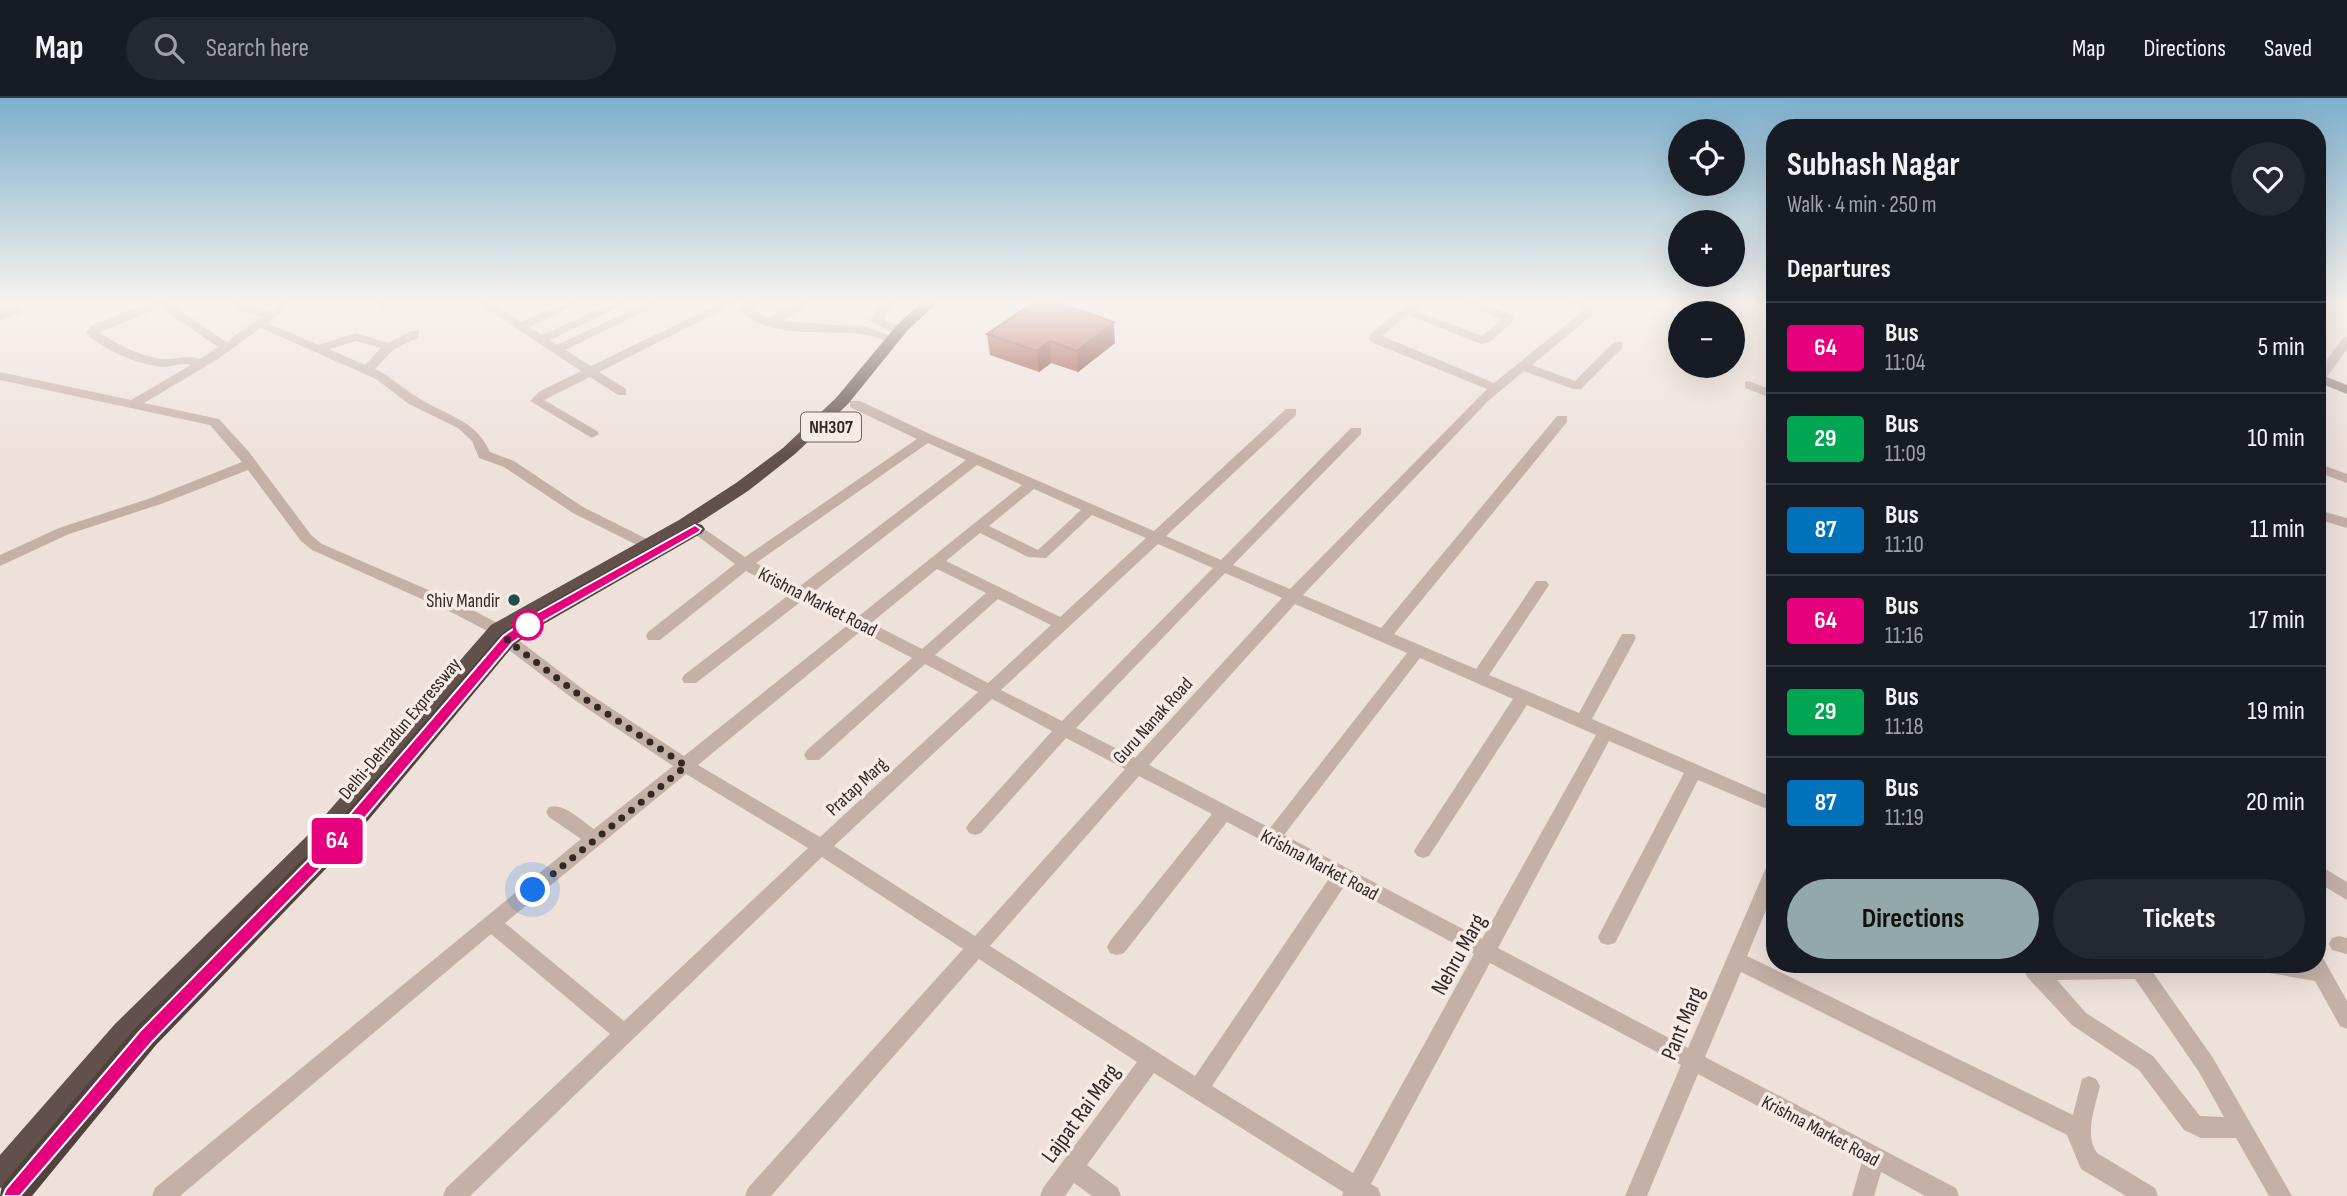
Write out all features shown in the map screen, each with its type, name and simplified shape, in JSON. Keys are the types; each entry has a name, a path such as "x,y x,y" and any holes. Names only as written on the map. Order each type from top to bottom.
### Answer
{"highway":[{"name":"NH307","path":"0,1175 124,1032 315,842 503,635 742,487 789,451 842,401 883,352"},
{"name":"NH307","path":"695,529 755,492 802,456 855,404 896,352"},
{"name":"Delhi-Dehradun Expressway","path":"13,1196 146,1036 332,846 503,635 535,620 695,529"}],"main road":[{"path":"2326,381 2347,390"}],"street":[{"path":"132,352 160,363 183,357 201,365"},
{"path":"134,404 219,352"},
{"path":"325,352 367,370 414,401 463,425 478,440 484,455 509,464 578,510 648,545"},
{"path":"367,370 384,352"},
{"path":"563,352 622,392"},
{"path":"592,433 536,401 544,394 631,352"},
{"path":"1408,352 1494,387"},
{"name":"Guru Nanak Road","path":"756,1196 1136,768 1294,596 1494,387 1537,352"},
{"path":"1521,365 1577,386 1611,352"},
{"path":"2326,369 2338,352"},
{"path":"0,376 214,422 250,464 306,538 317,547 458,609 503,635 582,697 686,766 821,847 1360,1193"},
{"path":"1749,385 1766,392"},
{"path":"855,404 927,438 1766,802"},
{"name":"Pratap Marg","path":"454,1196 821,847 1292,412"},
{"path":"1384,635 1562,419"},
{"path":"975,828 1064,729 1356,431"},
{"path":"654,636 745,564 927,438"},
{"path":"690,679 976,459"},
{"path":"0,561 64,531 156,501 250,464"},
{"path":"2326,471 2347,479"},
{"path":"163,1196 491,923 1033,483"},
{"path":"979,527 1033,554 1041,555 1091,508"},
{"path":"2326,517 2347,523"},
{"name":"Krishna Market Road","path":"695,529 745,564 1224,813 1948,1196"},
{"path":"936,562 1062,624"},
{"path":"1479,677 1541,586"},
{"path":"813,755 996,592"},
{"path":"1582,723 1629,638"},
{"path":"1271,839 1418,650"},
{"path":"1423,851 1523,697"},
{"name":"Nehru Marg","path":"1360,1193 1605,733"},
{"path":"1608,937 1693,771"},
{"path":"555,812 596,839"},
{"path":"1117,947 1224,813"},
{"path":"1198,1089 1341,875"},
{"path":"2326,878 2347,892"},
{"name":"Pant Marg","path":"1636,1196 1766,894"},
{"path":"491,923 624,1033"},
{"path":"1736,960 2076,1128 2089,1161 2147,1196"},
{"path":"2038,973 2079,1019 2146,1063 2192,1123 2201,1128 2241,1127"},
{"path":"2141,973 2206,1065 2281,1196"},
{"path":"2320,973 2347,1020"},
{"name":"Lajpat Rai Marg","path":"1051,1196 1151,1060"},
{"path":"2076,1128 2083,1125 2089,1086"},
{"path":"1863,1196 1874,1159"},
{"path":"1072,1168 1110,1196"}],"bus line":[{"name":"64","path":"13,1196 146,1036 332,846 507,640 535,620 695,529"}],"place":[{"name":"Shiv Mandir","path":"514,600"}],"route":[{"path":"528,625 507,640 582,697 686,766 533,890"}]}
